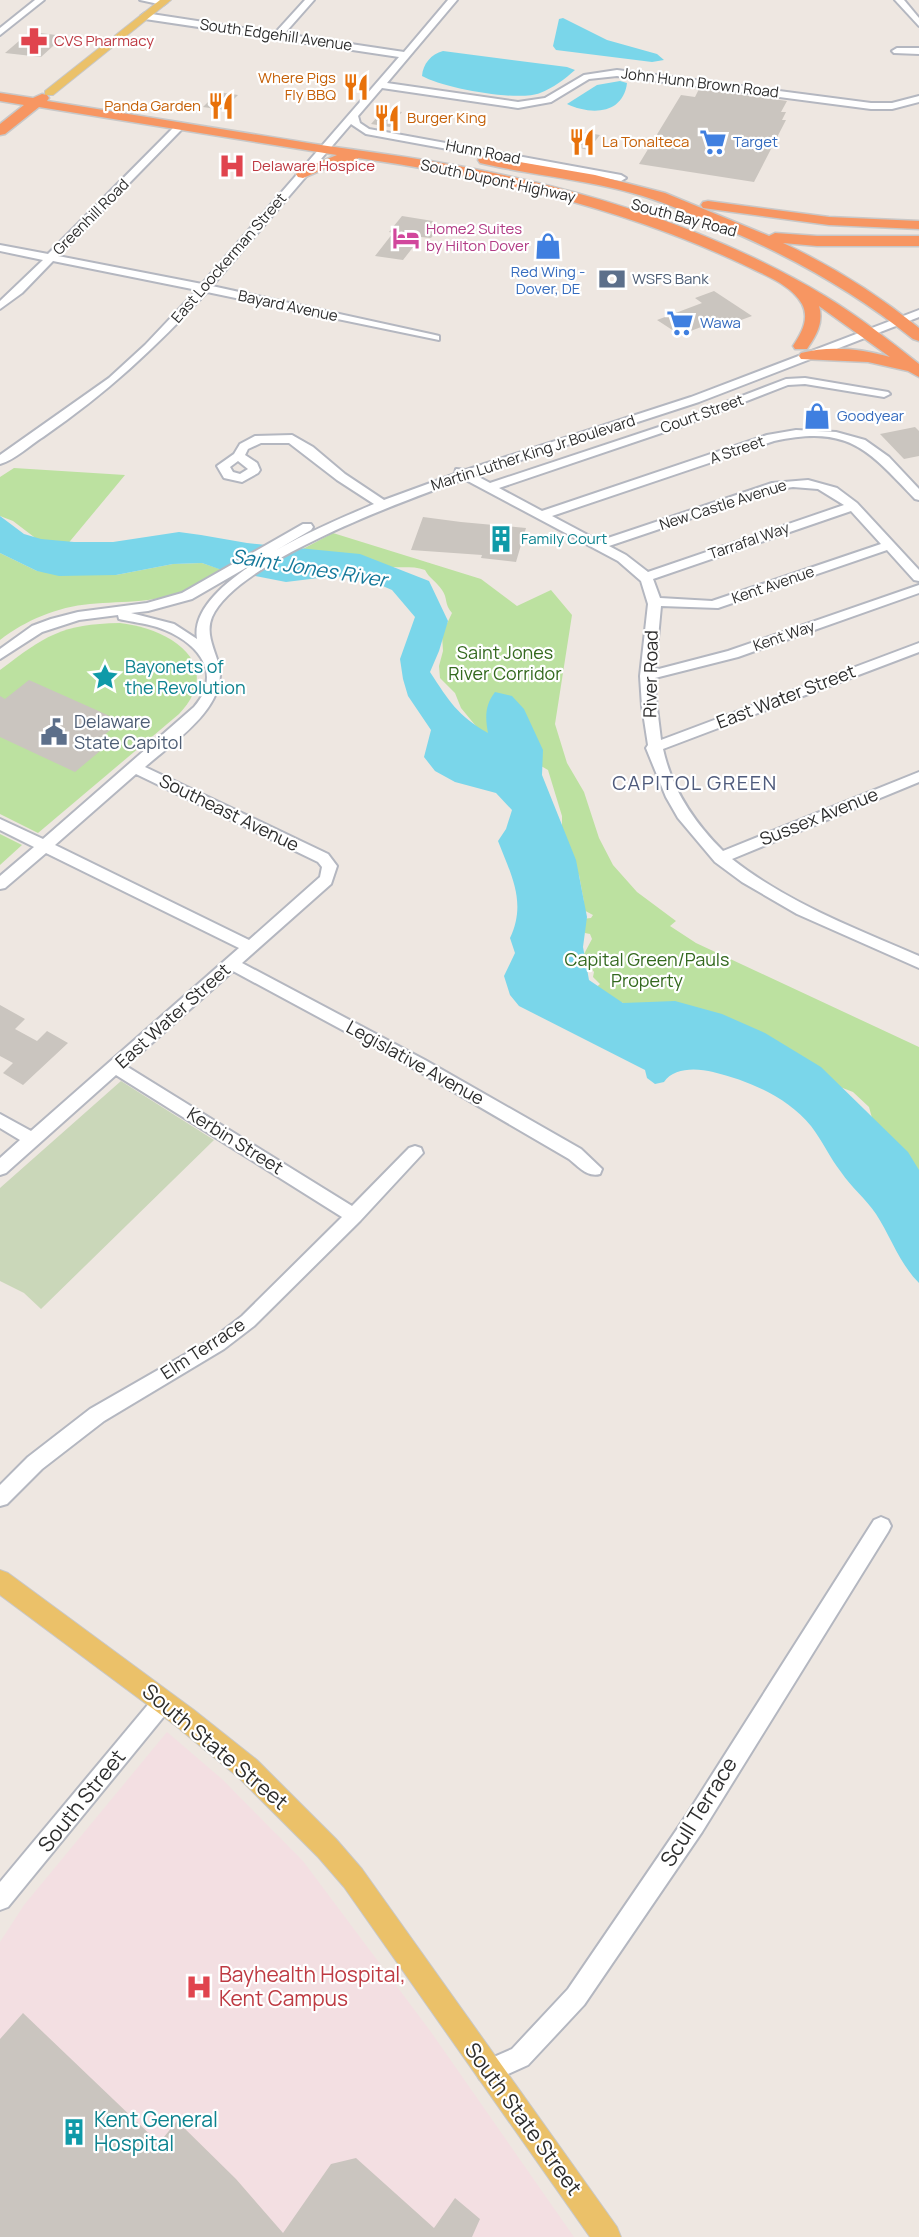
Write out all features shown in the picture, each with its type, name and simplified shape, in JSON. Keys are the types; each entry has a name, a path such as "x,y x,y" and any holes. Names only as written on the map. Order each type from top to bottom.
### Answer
{"highway":[{"name":"South Dupont Highway","path":"0,86 329,143 558,172 662,196 799,255 853,285 919,336"},
{"path":"0,131 49,93"},
{"name":"South Dupont Highway","path":"0,97 271,141 329,143 375,157 486,175 581,198 649,218 732,252 784,278 869,329 919,374"},
{"path":"271,141 286,148 297,158 299,163 293,186"},
{"path":"303,174 333,160 375,157"},
{"name":"South Bay Road","path":"486,175 608,197 708,227 757,236 817,241 919,241"},
{"name":"South Bay Road","path":"662,196 767,214 829,221 919,225"},
{"path":"784,278 802,293 814,312 814,323 804,351 867,355 919,374"},
{"path":"869,329 901,336 919,350"}],"main road":[{"path":"49,93 164,1"},
{"name":"South State Street","path":"0,1581 163,1702 248,1769 327,1848 353,1878 607,2237"}],"street":[{"path":"0,32 40,0"},
{"path":"144,0 164,1"},
{"path":"277,36 310,0"},
{"name":"East Loockerman Street","path":"0,460 67,415 114,379 166,329 205,288 453,0"},
{"path":"899,0 919,23"},
{"name":"South Edgehill Avenue","path":"145,16 407,55"},
{"path":"897,51 919,51"},
{"name":"John Hunn Brown Road","path":"382,84 527,105 554,98 578,80 617,73 871,106 892,106 919,99"},
{"name":"Hunn Road","path":"353,116 356,125 366,131 621,178"},
{"name":"Greenhill Road","path":"0,306 180,126"},
{"name":"Bayard Avenue","path":"0,248 205,288 435,338"},
{"path":"869,329 897,317 919,303"},
{"path":"869,329 897,317 919,313"},
{"name":"Martin Luther King Jr Boulevard","path":"0,655 37,629 78,616 169,602 202,589 284,539 377,500 577,428 869,329"},
{"name":"Martin Luther King Jr Boulevard","path":"458,471 696,398 804,351"},
{"name":"Court Street","path":"490,487 714,411 795,380 884,394"},
{"path":"696,398 714,411"},
{"name":"A Street","path":"542,515 771,438 805,432 845,438 864,444 873,450 919,496"},
{"path":"238,456 244,447 259,440 292,439 341,477 377,500"},
{"path":"458,471 628,562 646,577"},
{"name":"New Castle Avenue","path":"599,546 789,483 822,486 842,495 919,577"},
{"name":"Martin Luther King Jr Boulevard","path":"207,655 203,637 203,622 213,604 232,586 377,500"},
{"name":"Tarrafal Way","path":"646,577 853,506"},
{"name":"Kent Avenue","path":"654,602 700,606 719,603 889,545"},
{"name":"River Road","path":"646,577 654,602 647,676 653,748 683,813 699,836 720,858 768,893 919,962"},
{"name":"Kent Way","path":"647,676 733,654 919,589"},
{"path":"0,884 135,768 205,703 212,689 213,673 207,655 180,631 166,625 106,613"},
{"name":"East Water Street","path":"653,748 919,647"},
{"name":"Southeast Avenue","path":"135,768 324,858"},
{"name":"Sussex Avenue","path":"720,858 919,777"},
{"path":"0,824 250,948"},
{"name":"East Water Street","path":"0,1168 326,880 330,866 324,858"},
{"name":"Legislative Avenue","path":"232,964 419,1064 575,1154 594,1169"},
{"name":"Kerbin Street","path":"116,1067 354,1216"},
{"path":"0,1120 32,1139"},
{"name":"Elm Terrace","path":"0,1498 51,1448 97,1414 218,1344 248,1321 415,1153"},
{"name":"Scull Terrace","path":"488,2071 520,2057 576,1997 694,1824 881,1526"},
{"name":"South Street","path":"0,1899 163,1702"}],"shaded area":[{"name":"Bayhealth Hospital, Kent Campus","path":"167,1732 223,1780 303,1861 431,2032 574,2237 0,2237 0,1942 24,1905"}],"green space":[{"path":"14,468 125,475 66,546 38,540 13,521 0,516 0,477"},
{"path":"333,533 481,579 517,606 551,590 572,615 555,724 567,763 584,792 599,838 613,865 637,892 676,921 670,926 696,943 919,1047 919,1174 872,1118 869,1107 853,1092 592,991 600,984 593,977 594,972 591,968 593,962 586,960 584,954 592,939 590,934 585,933 582,919 591,918 593,915 576,906 584,902 579,875 562,861 562,816 548,770 480,731 461,708 455,693 440,678 442,634 452,613 442,590 425,570 345,562 299,551"},
{"path":"0,553 37,571 116,575 173,564 202,563 223,570 191,589 167,597 90,604 54,611 20,626 0,640"},
{"path":"120,623 156,632 186,651 194,664 197,679 192,696 179,714 38,833 0,814 0,670 29,648 55,634 83,626"},
{"path":"0,834 22,845 0,865"},
{"path":"121,1081 214,1140 41,1309 24,1293 0,1281 0,1188"}],"water":[{"path":"563,18 607,40 657,54 664,60 652,62 556,50 553,46 559,19"},
{"path":"443,51 567,67 575,70 550,89 540,93 499,95 446,85 422,76 428,60"},
{"path":"620,81 627,83 624,94 612,107 595,111 567,104 597,85"},
{"name":"Saint Jones River","path":"0,516 24,534 41,539 113,542 179,532 247,543 360,554 429,581 448,621 430,672 455,707 488,733 487,711 495,692 512,696 524,709 543,750 542,775 576,860 587,917 583,947 589,980 623,1003 675,1001 722,1014 765,1033 821,1067 908,1152 919,1170 919,1283 906,1267 872,1209 833,1161 811,1126 790,1106 753,1085 707,1071 693,1069 680,1071 668,1077 664,1082 655,1084 647,1078 645,1070 519,1006 510,995 504,976 515,953 510,938 515,925 517,900 512,877 498,841 506,829 512,810 496,793 455,782 435,771 424,757 431,730 408,696 400,659 415,617 392,590 378,584 335,576 286,582 219,569 202,563 173,564 116,575 59,576 37,571 0,553"}],"building":[{"name":"CVS Pharmacy","path":"40,33 64,36 41,57 5,53 26,35"},
{"name":"Target","path":"699,89 787,101 781,112 786,112 782,120 786,120 754,182 639,164 681,95 695,97"},
{"path":"218,92 238,95 223,110 203,107"},
{"name":"Burger King","path":"384,109 402,112 390,127 371,124"},
{"name":"La Tonalteca","path":"582,132 600,135 588,150 572,146"},
{"name":"Home2 Suites by Hilton Dover","path":"402,216 433,221 430,225 440,226 431,238 421,237 403,260 375,256 393,233 389,232"},
{"path":"714,291 752,316 733,323 725,318 680,335 657,320 702,303 695,298"},
{"path":"915,427 919,431 919,456 904,459 880,434"},
{"name":"Family Court","path":"423,517 526,528 516,562 481,558 482,555 411,550"},
{"name":"Delaware State Capitol","path":"29,680 121,721 96,742 106,746 75,772 0,737 0,696 5,699"},
{"path":"0,1005 25,1019 15,1029 37,1041 47,1031 68,1043 23,1085 3,1073 13,1063 0,1056"},
{"name":"Kent General Hospital","path":"23,2013 159,2143 177,2121 236,2179 283,2233 331,2164 356,2158 434,2228 455,2198 480,2219 472,2237 0,2237 0,2039"}],"place":[{"name":"CVS Pharmacy","path":"34,41"},
{"name":"Where Pigs Fly BBQ","path":"356,87"},
{"name":"Panda Garden","path":"221,106"},
{"name":"Burger King","path":"387,118"},
{"name":"La Tonalteca","path":"582,142"},
{"name":"Target","path":"713,142"},
{"name":"Delaware Hospice","path":"232,166"},
{"name":"Home2 Suites by Hilton Dover","path":"406,238"},
{"name":"Red Wing - Dover, DE","path":"548,246"},
{"name":"WSFS Bank","path":"612,279"},
{"name":"Wawa","path":"680,323"},
{"name":"Goodyear","path":"817,416"},
{"name":"Family Court","path":"501,539"},
{"name":"Bayonets of the Revolution","path":"105,677"},
{"name":"Delaware State Capitol","path":"54,732"},
{"name":"Bayhealth Hospital, Kent Campus","path":"199,1987"},
{"name":"Kent General Hospital","path":"74,2132"}],"district":[{"name":"CAPITOL GREEN","path":"695,783"}],"park label":[{"name":"Saint Jones River Corridor","path":"505,663"},
{"name":"Capital Green/Pauls Property","path":"647,970"}]}
